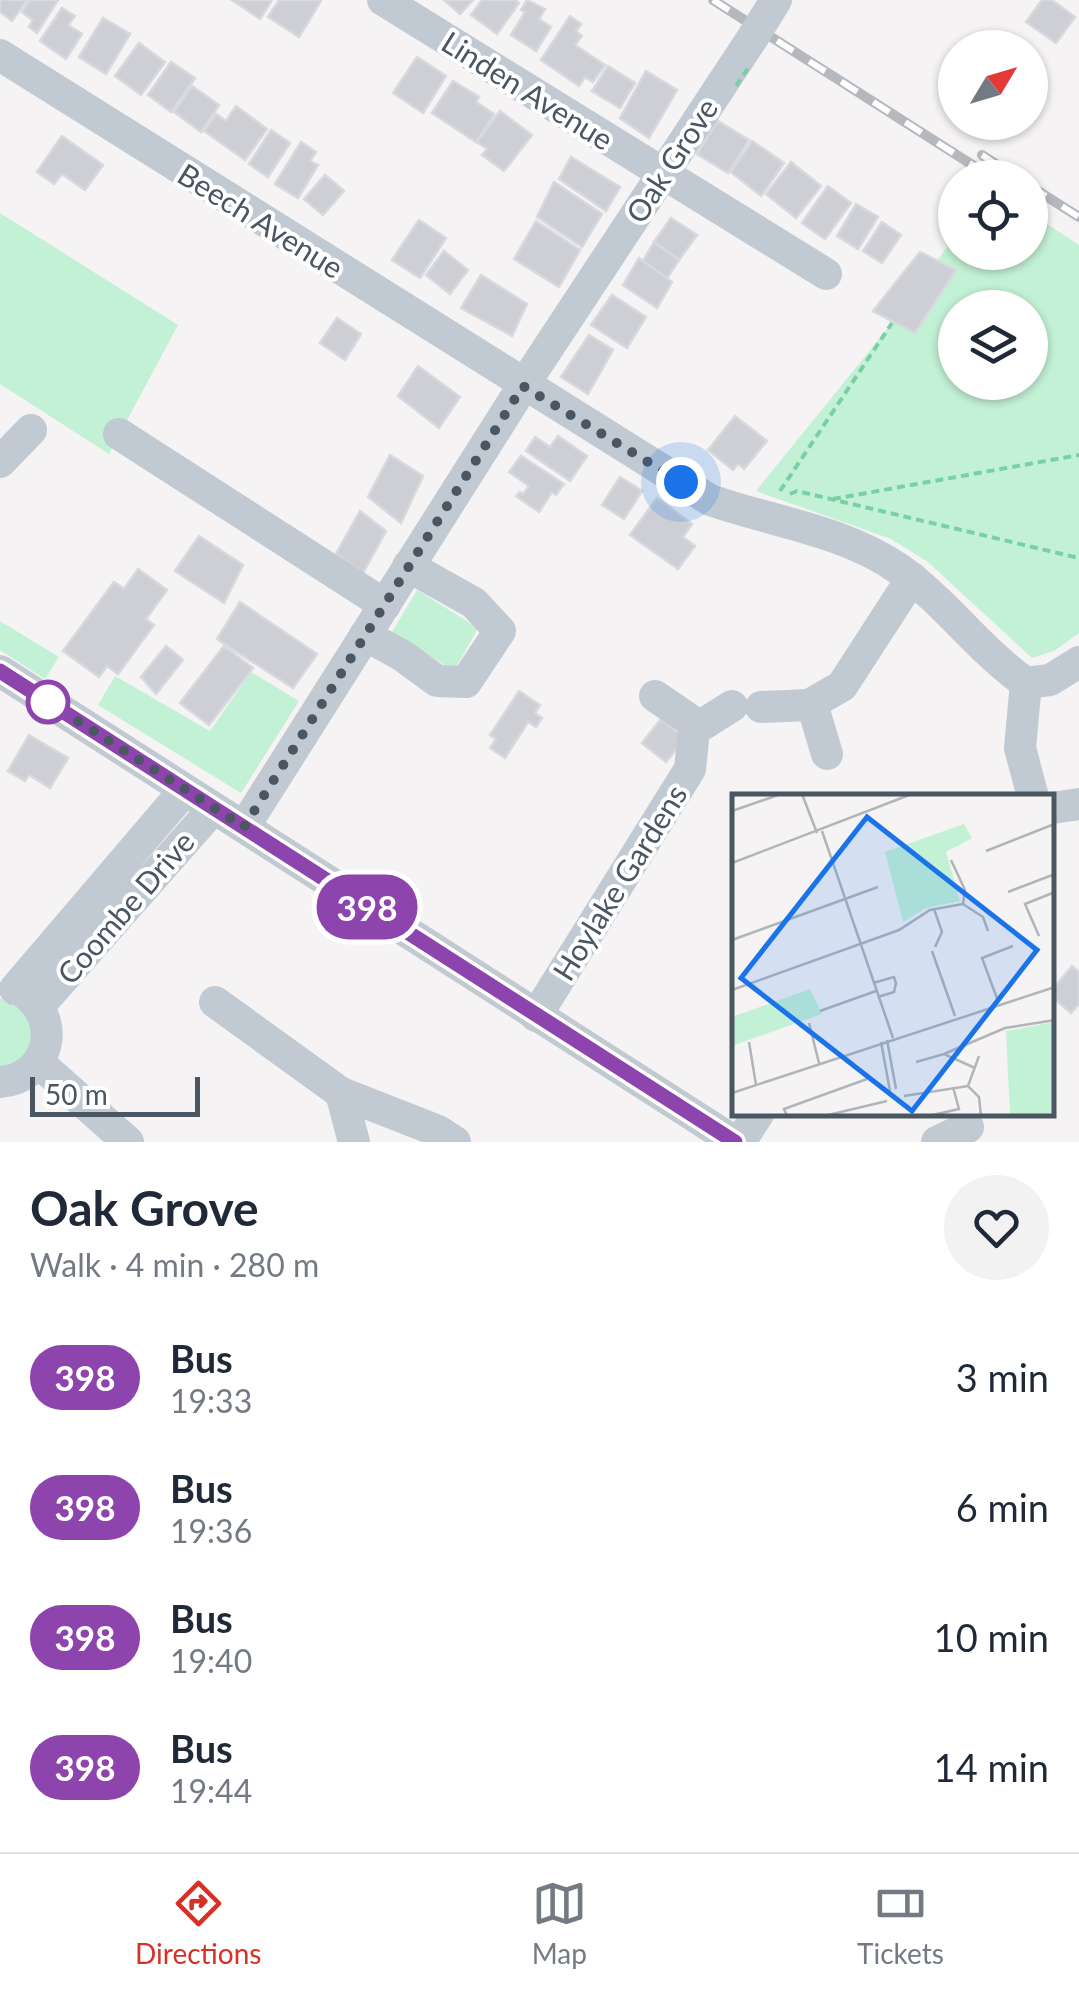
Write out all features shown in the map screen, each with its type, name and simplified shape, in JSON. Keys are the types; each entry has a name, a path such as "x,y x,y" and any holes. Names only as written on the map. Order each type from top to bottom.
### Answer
{"street":[{"name":"Linden Avenue","path":"383,0 826,274"},
{"name":"Oak Grove","path":"244,827 523,386 776,0"},
{"name":"Beech Avenue","path":"0,55 710,500 844,540 883,559 949,609 999,664 1026,683"},
{"path":"0,462 31,430"},
{"path":"119,434 254,508 384,605"},
{"path":"365,635 437,681 466,682 483,660 500,632 474,603 408,566"},
{"path":"654,696 699,726 746,706 812,704 842,686 912,578"},
{"path":"1032,794 1020,748 1026,683 1050,680 1079,662"},
{"path":"0,671 725,1139 754,1117"},
{"path":"812,704 827,754"},
{"name":"Hoylake Gardens","path":"536,1016 690,770 694,730 699,726"},
{"name":"Coombe Drive","path":"18,994 184,791"},
{"path":"1054,808 1079,804"},
{"name":"Coombe Drive","path":"18,994 213,809"},
{"name":"Coombe Drive","path":"18,994 48,1035 39,1063"},
{"path":"215,1002 341,1093 438,1131 455,1142"},
{"path":"0,1082 26,1075 39,1063 128,1142"},
{"path":"341,1093 354,1142"},
{"path":"938,1142 968,1127"}],"path":[{"path":"779,492 892,323"},
{"path":"831,500 1079,455"},
{"path":"783,499 796,491 1079,558"}],"green space":[{"path":"0,213 178,325 109,454 0,384"},
{"path":"1048,225 1079,245 1079,633 1054,651 1032,658 928,562 891,539 756,491 892,323 938,259 938,270 1048,270"},
{"path":"417,590 478,628 454,671 392,632"},
{"path":"0,621 59,657 45,679 0,650"},
{"path":"251,672 299,701 241,793 98,705 115,676 210,731"},
{"path":"0,998 33,1017 32,1054 0,1072"}],"building":[{"path":"0,0 27,0 12,21 0,12"},
{"path":"30,0 58,0 37,33 29,27 33,20 22,12"},
{"path":"232,0 272,0 260,19"},
{"path":"279,0 321,1 299,37 268,17"},
{"path":"444,0 473,0 460,14"},
{"path":"482,0 519,3 497,34 471,15"},
{"path":"527,0 545,9 539,19 551,27 536,51 511,35 525,12 521,10"},
{"path":"1042,0 1052,0 1075,17 1056,43 1048,37 1048,30 1037,30 1026,22"},
{"path":"62,8 75,16 68,25 82,34 66,59 40,41"},
{"path":"570,16 581,24 576,31 582,36 575,45 605,65 593,82 585,77 579,86 541,60"},
{"path":"103,18 130,34 106,74 79,57"},
{"path":"139,43 165,62 141,95 115,76"},
{"path":"417,57 446,76 423,113 393,93"},
{"path":"171,62 195,78 171,112 148,95"},
{"path":"608,66 635,83 620,108 592,91"},
{"path":"646,71 677,90 649,138 620,118"},
{"path":"453,81 479,97 476,102 494,114 476,142 432,113"},
{"path":"192,86 219,105 201,132 174,112"},
{"path":"236,106 267,129 245,160 204,131 216,114 226,121"},
{"path":"500,111 532,135 504,171 482,155 487,149 477,142"},
{"path":"718,121 749,140 728,173 697,154"},
{"path":"271,130 290,143 268,177 249,164"},
{"path":"62,136 103,165 85,190 62,174 54,184 37,172"},
{"path":"752,141 784,163 761,196 731,172"},
{"path":"301,142 316,152 310,161 318,165 298,198 275,184"},
{"path":"571,157 620,187 606,211 559,179"},
{"path":"791,162 821,186 796,218 766,194"},
{"path":"325,175 344,191 323,215 304,199"},
{"path":"554,182 602,214 582,247 537,217"},
{"path":"828,186 851,203 825,239 802,223"},
{"path":"856,204 878,217 858,249 837,236"},
{"path":"671,218 697,235 679,260 654,242"},
{"path":"419,220 446,238 420,278 392,260"},
{"path":"536,221 580,250 559,287 514,259"},
{"path":"882,222 901,235 882,263 863,251"},
{"path":"654,242 679,260 667,278 643,261"},
{"path":"444,251 468,270 450,294 426,275"},
{"path":"920,252 938,261 938,270 956,270 943,290 938,290 938,298 915,333 873,311"},
{"path":"639,258 672,282 657,308 623,285"},
{"path":"481,275 527,304 512,336 461,308"},
{"path":"612,295 646,317 627,348 591,325"},
{"path":"337,318 361,334 345,360 320,343"},
{"path":"589,335 613,350 588,394 561,377"},
{"path":"418,366 460,397 439,428 398,396"},
{"path":"735,416 767,441 744,469 738,464 733,470 708,450"},
{"path":"558,436 587,456 570,481 526,451 535,437 550,447"},
{"path":"390,455 423,476 401,523 368,497"},
{"path":"521,456 564,484 556,495 552,492 539,512 516,496 529,486 509,472"},
{"path":"620,477 642,491 624,519 602,505"},
{"path":"657,498 692,524 683,537 695,546 678,569 630,535"},
{"path":"360,511 386,531 363,573 336,554"},
{"path":"199,536 243,565 224,603 175,571"},
{"path":"138,569 167,590 146,619 154,625 118,674 107,666 99,677 63,651 114,582 124,589"},
{"path":"240,602 317,654 293,688 217,639"},
{"path":"166,646 183,660 156,694 141,677"},
{"path":"224,646 253,668 209,725 180,703"},
{"path":"519,691 540,705 535,713 542,718 536,727 528,722 505,758 490,748 496,739 490,735"},
{"path":"661,719 685,739 666,762 642,743"},
{"path":"29,735 68,758 50,788 29,775 25,781 8,771"},
{"path":"1072,966 1079,972 1079,1004 1071,1013 1054,999 1054,988"}],"railway":[{"path":"713,0 965,160"},
{"path":"982,155 990,160"},
{"path":"1048,197 1079,217"}],"bus line":[{"name":"398","path":"0,671 735,1142"}],"route":[{"path":"48,702 244,827 523,386 681,482"}]}
